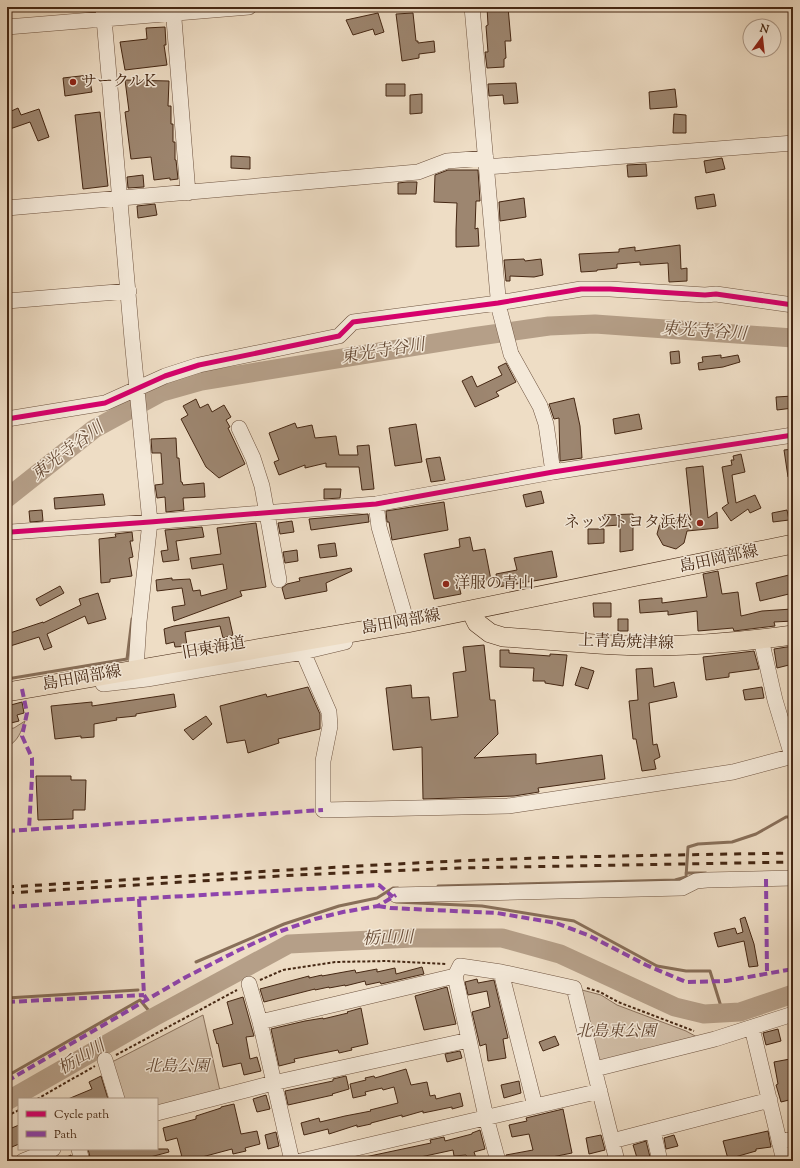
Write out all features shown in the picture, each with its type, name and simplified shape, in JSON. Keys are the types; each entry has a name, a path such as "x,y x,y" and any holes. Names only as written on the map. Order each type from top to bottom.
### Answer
{"main road":[{"name":"島田岡部線","path":"15,690 407,623 793,544"},
{"name":"上青島焼津線","path":"471,610 477,623 490,633 503,637 657,646 702,644 793,635"}],"street":[{"path":"7,27 104,13 249,7"},
{"path":"472,7 498,305 510,354 540,406 546,424 553,472"},
{"path":"173,10 188,193"},
{"path":"104,13 132,339 150,522 139,622 136,669"},
{"path":"7,208 418,172 447,161 486,163 793,143"},
{"path":"7,419 105,403 138,391 165,376 198,365 339,336 353,322 498,305 581,289 610,289 705,295 716,294 793,305"},
{"path":"7,301 129,292"},
{"path":"239,428 253,458 262,486 279,580"},
{"path":"7,533 376,504 553,472 793,435"},
{"path":"376,504 379,527 407,623"},
{"name":"旧東海道","path":"15,690 147,679 303,652 352,640 407,623"},
{"path":"303,652 329,712 330,726 323,761 323,810 508,806 734,772 792,756 775,700 761,639"},
{"path":"396,895 682,888 696,881 707,880 793,878"},
{"path":"457,971 469,1040 486,1117 498,1161"},
{"path":"260,1022 457,971 501,972 574,988 617,1161"},
{"path":"501,972 535,1106"},
{"path":"249,984 260,1022 292,1161"},
{"path":"595,1069 715,1039 793,1014"},
{"path":"752,1028 770,1100 786,1140 784,1161"},
{"path":"158,1112 273,1083 469,1040"},
{"path":"105,1060 117,1098"},
{"path":"301,1161 600,1091"},
{"path":"612,1141 770,1100"},
{"path":"653,1131 660,1161"},
{"path":"23,1161 50,1150"},
{"path":"79,1150 82,1161"}],"path":[{"path":"40,1098 105,1060 249,984 283,970 335,962 387,960 457,971"},
{"path":"574,988 581,987 600,992 618,1002 695,1031"},
{"path":"7,1116 18,1110"}],"green space":[{"path":"25,721 16,739 7,747 7,729 14,728"},
{"name":"北島東公園","path":"582,990 601,995 617,1005 686,1031 697,1037 601,1062 596,1059"},
{"name":"北島公園","path":"203,1015 220,1091 158,1108 158,1098 122,1098 112,1062"}],"building":[{"path":"487,7 508,7 511,41 505,41 506,58 504,59 504,67 487,68 485,52 488,52 486,26 488,25"},
{"path":"378,13 384,32 375,35 373,29 353,35 346,20"},
{"path":"413,13 416,41 418,41 418,43 434,41 435,52 419,54 419,58 402,61 396,14"},
{"path":"165,27 166,45 164,45 167,65 125,70 120,42 147,39 146,28"},
{"path":"89,75 92,92 65,96 63,78"},
{"path":"125,80 169,81 168,106 171,106 171,124 173,124 173,142 175,142 175,160 178,179 170,180 170,178 154,180 151,157 131,159 125,112 129,111"},
{"path":"516,83 518,103 504,104 503,95 489,96 488,84"},
{"path":"386,84 405,84 405,96 386,96"},
{"path":"675,89 677,107 650,109 649,92"},
{"path":"422,94 422,113 410,114 410,95"},
{"path":"18,108 21,115 39,109 49,137 38,141 30,122 7,130 7,113"},
{"path":"100,112 108,186 83,189 75,115"},
{"path":"674,114 686,115 686,133 673,133"},
{"path":"231,156 250,157 250,169 231,168"},
{"path":"722,158 725,169 706,173 704,161"},
{"path":"646,164 647,176 628,177 627,165"},
{"path":"448,170 478,170 480,201 476,201 475,229 478,228 479,246 456,247 457,203 434,202 435,175"},
{"path":"143,175 144,187 128,188 127,177"},
{"path":"417,182 416,194 398,194 398,183"},
{"path":"714,194 716,206 697,209 695,197"},
{"path":"524,198 526,217 500,221 499,202"},
{"path":"155,204 157,215 138,218 137,206"},
{"path":"680,245 681,269 687,268 687,281 669,282 668,263 640,265 640,262 617,264 617,268 581,272 579,254 619,252 619,249 635,247 635,251"},
{"path":"524,259 525,261 541,259 543,275 534,277 510,276 510,281 506,281 504,260"},
{"path":"679,351 680,363 671,364 670,352"},
{"path":"721,355 721,358 738,355 740,362 723,367 699,370 698,363 703,362 702,357"},
{"path":"506,363 516,382 496,392 499,396 475,407 462,381 472,376 477,387 502,375 498,367"},
{"path":"793,396 793,408 777,410 776,397"},
{"path":"574,398 580,426 582,458 560,461 559,418 554,419 549,404"},
{"path":"196,399 200,408 208,404 212,412 224,405 231,417 226,420 230,427 228,428 245,464 219,478 206,467 181,419 188,415 183,406"},
{"path":"639,414 642,429 615,434 613,419"},
{"path":"295,423 297,428 312,425 315,438 336,436 339,455 358,455 357,446 369,445 374,489 362,490 359,467 326,467 326,463 305,468 305,465 279,475 274,462 279,460 269,433"},
{"path":"416,424 422,462 395,466 389,428"},
{"path":"176,438 177,458 179,458 181,482 183,485 204,483 205,497 183,498 184,510 166,512 165,497 157,498 155,485 163,484 161,453 152,453 151,439"},
{"path":"793,449 793,477 788,477 784,450"},
{"path":"741,454 745,472 732,475 736,503 755,495 761,508 750,513 748,509 731,521 722,508 729,503 722,467 732,465 731,460 734,460 733,456"},
{"path":"440,457 445,480 431,482 426,459"},
{"path":"703,466 708,518 717,512 718,528 687,531 684,543 676,549 663,545 657,534 660,523 671,517 676,518 691,515 686,468"},
{"path":"324,489 341,489 340,498 324,499"},
{"path":"541,491 544,503 526,507 523,495"},
{"path":"103,494 105,505 55,509 54,498"},
{"path":"444,502 448,530 392,540 389,522 387,522 386,511"},
{"path":"42,510 43,521 30,522 29,511"},
{"path":"787,510 789,520 773,522 772,513"},
{"path":"368,514 369,522 311,530 309,519"},
{"path":"633,514 633,550 620,552 620,525 605,526 604,515"},
{"path":"292,521 294,532 280,534 278,523"},
{"path":"256,523 266,587 240,591 242,596 174,621 172,607 185,605 182,588 157,591 156,580 172,578 172,580 190,579 193,591 200,590 201,596 227,589 223,564 192,569 190,558 221,554 217,528"},
{"path":"202,527 204,537 176,541 179,560 163,562 161,551 168,550 165,530"},
{"path":"588,529 604,529 604,543 588,544"},
{"path":"132,532 133,541 130,541 133,557 129,558 132,576 110,579 110,582 101,583 99,539 116,537 115,534"},
{"path":"470,537 473,551 485,549 491,580 459,586 461,594 434,599 424,554 460,547 459,539"},
{"path":"335,543 337,556 320,558 318,545"},
{"path":"297,550 298,561 285,563 283,552"},
{"path":"552,551 557,577 498,587 496,574 517,570 514,558"},
{"path":"351,568 352,571 326,583 327,591 285,599 282,588 287,584 300,581 299,578"},
{"path":"718,571 722,594 738,592 741,616 762,611 792,609 793,621 774,622 775,626 734,631 733,628 698,631 697,611 668,615 668,611 640,613 639,600 662,598 662,603 707,597 703,574"},
{"path":"789,575 793,593 760,601 756,583"},
{"path":"60,586 64,593 40,606 36,599"},
{"path":"98,593 106,619 88,624 85,616 47,634 52,647 44,650 39,637 7,647 7,634 43,623 81,605 79,599"},
{"path":"593,603 611,603 611,617 594,617"},
{"path":"229,617 233,635 223,638 220,626 185,632 187,646 175,647 174,642 166,644 164,629"},
{"path":"618,619 628,619 628,631 618,631"},
{"path":"484,645 490,700 495,700 498,734 474,758 536,754 536,764 602,755 605,779 538,788 539,792 514,796 423,799 422,747 393,750 386,688 411,685 412,698 429,697 431,720 458,717 453,673 466,671 463,647"},
{"path":"793,646 793,664 777,668 774,649"},
{"path":"500,650 509,650 509,653 550,656 550,654 567,655 563,686 545,683 545,681 533,681 534,668 500,667"},
{"path":"754,651 759,669 729,673 729,677 706,680 703,657"},
{"path":"581,667 594,671 588,689 575,685"},
{"path":"652,668 654,687 674,682 677,697 649,703 653,745 657,744 660,757 654,760 656,769 642,771 636,739 633,739 629,701 638,700 636,669"},
{"path":"308,687 320,714 320,729 278,739 279,743 248,753 245,740 227,743 220,706 266,694 267,697"},
{"path":"762,687 764,698 745,700 743,690"},
{"path":"174,694 176,707 136,714 136,716 116,718 117,720 94,724 94,737 81,738 81,736 55,739 51,706 92,702 92,706"},
{"path":"22,702 24,713 17,715 19,721 7,724 7,706"},
{"path":"206,716 212,724 193,740 184,730"},
{"path":"36,776 71,776 71,780 86,780 85,810 73,810 73,819 38,820"},
{"path":"745,917 754,944 758,966 749,967 744,941 718,947 714,933 735,928 737,934 743,932 740,919"},
{"path":"422,967 424,974 381,984 380,982 366,985 365,981 345,986 315,989 264,1002 260,989 309,976 309,978 355,970 356,973 377,969 377,972 395,968 396,974"},
{"path":"477,979 478,983 494,980 508,1038 503,1039 506,1058 488,1061 486,1044 480,1046 472,1012 490,1007 487,991 468,995 465,982"},
{"path":"447,987 456,1024 424,1030 415,996"},
{"path":"243,997 254,1036 246,1037 250,1059 257,1057 261,1071 244,1075 241,1063 223,1067 218,1043 217,1044 213,1030 233,1024 227,1002"},
{"path":"361,1008 368,1044 351,1048 352,1050 339,1053 338,1050 294,1059 295,1062 279,1066 271,1029 305,1021 323,1019"},
{"path":"778,1029 781,1041 766,1045 763,1033"},
{"path":"555,1036 559,1045 543,1051 539,1042"},
{"path":"460,1051 462,1058 447,1062 445,1054"},
{"path":"790,1059 793,1073 793,1099 781,1102 776,1085 778,1084 774,1062"},
{"path":"406,1069 411,1085 427,1082 430,1096 435,1095 436,1099 460,1093 463,1106 423,1113 423,1111 402,1117 402,1115 371,1124 357,1127 357,1125 329,1134 328,1129 304,1135 301,1123 319,1118 320,1122 371,1111 370,1110 398,1103 394,1087 365,1092 366,1095 353,1098 350,1084 366,1080 365,1078 374,1076 375,1078"},
{"path":"101,1076 108,1098 70,1098 92,1089 89,1082"},
{"path":"346,1076 349,1089 332,1094 333,1095 288,1105 285,1091 333,1081 333,1079"},
{"path":"519,1081 521,1093 504,1098 501,1085"},
{"path":"266,1095 270,1109 257,1112 253,1099"},
{"path":"234,1104 241,1134 257,1131 260,1144 245,1148 246,1151 233,1154 232,1149 202,1157 203,1161 183,1161 177,1138 166,1141 163,1128 196,1119 196,1116"},
{"path":"563,1109 572,1153 539,1161 507,1161 506,1155 533,1150 529,1134 512,1137 509,1125 527,1121 526,1118"},
{"path":"18,1125 18,1144 7,1149 7,1130"},
{"path":"480,1130 485,1149 474,1152 476,1158 469,1160 466,1155 454,1156 453,1150 402,1161 366,1161 365,1157 431,1143 430,1140 444,1137 445,1141 472,1134"},
{"path":"768,1131 771,1147 756,1149 756,1151 728,1159 723,1141"},
{"path":"276,1132 279,1146 268,1149 265,1135"},
{"path":"601,1135 605,1150 589,1154 586,1138"},
{"path":"674,1135 678,1146 666,1149 664,1138"},
{"path":"646,1141 651,1161 638,1161 633,1145"},
{"path":"168,1149 169,1152 139,1161 91,1161 88,1150"},
{"path":"71,1155 73,1161 58,1161"}],"waterway":[{"name":"東光寺谷川","path":"7,498 94,429 162,392 201,381 549,326 595,324 793,338"},
{"path":"7,679 127,659 132,619"},
{"path":"438,886 675,880 686,877 688,847 698,844 732,842 756,834 786,817 793,817"},
{"path":"686,873 706,873"},
{"path":"196,962 284,924 339,906 377,898 393,888 398,888"},
{"path":"396,902 482,906 574,921 657,966 686,971 710,971 723,1013"},
{"name":"栃山川","path":"7,1101 154,1017 289,944 413,938 502,938 560,954 675,1007 704,1014 740,1012 793,994"},
{"path":"7,998 138,990"},
{"path":"7,1076 140,1000 154,1017"}],"railway":[{"path":"7,887 457,861 793,853"},
{"path":"7,893 296,875 459,868 793,862"}],"marked path":[{"path":"22,689 27,713 22,736 32,758 29,829"},
{"path":"7,831 323,810"},
{"path":"766,879 767,973"},
{"path":"7,907 379,885 393,897"},
{"path":"7,1081 186,977 239,950 281,931 315,919 378,906 396,895"},
{"path":"139,899 144,995 146,998"},
{"path":"378,906 390,908 497,913 556,923 590,936 646,965 686,982 726,981 793,969"},
{"path":"7,1002 144,995"}],"cycle path":[{"path":"7,419 105,403 165,376 199,365 339,336 353,322 498,303 581,289 610,289 705,295 716,294 793,305"},
{"path":"7,533 376,504 553,472 793,435"}],"place":[{"name":"サークルK","path":"73,82"},
{"name":"ネッツトヨタ浜松","path":"700,523"},
{"name":"洋服の青山","path":"446,584"}]}
